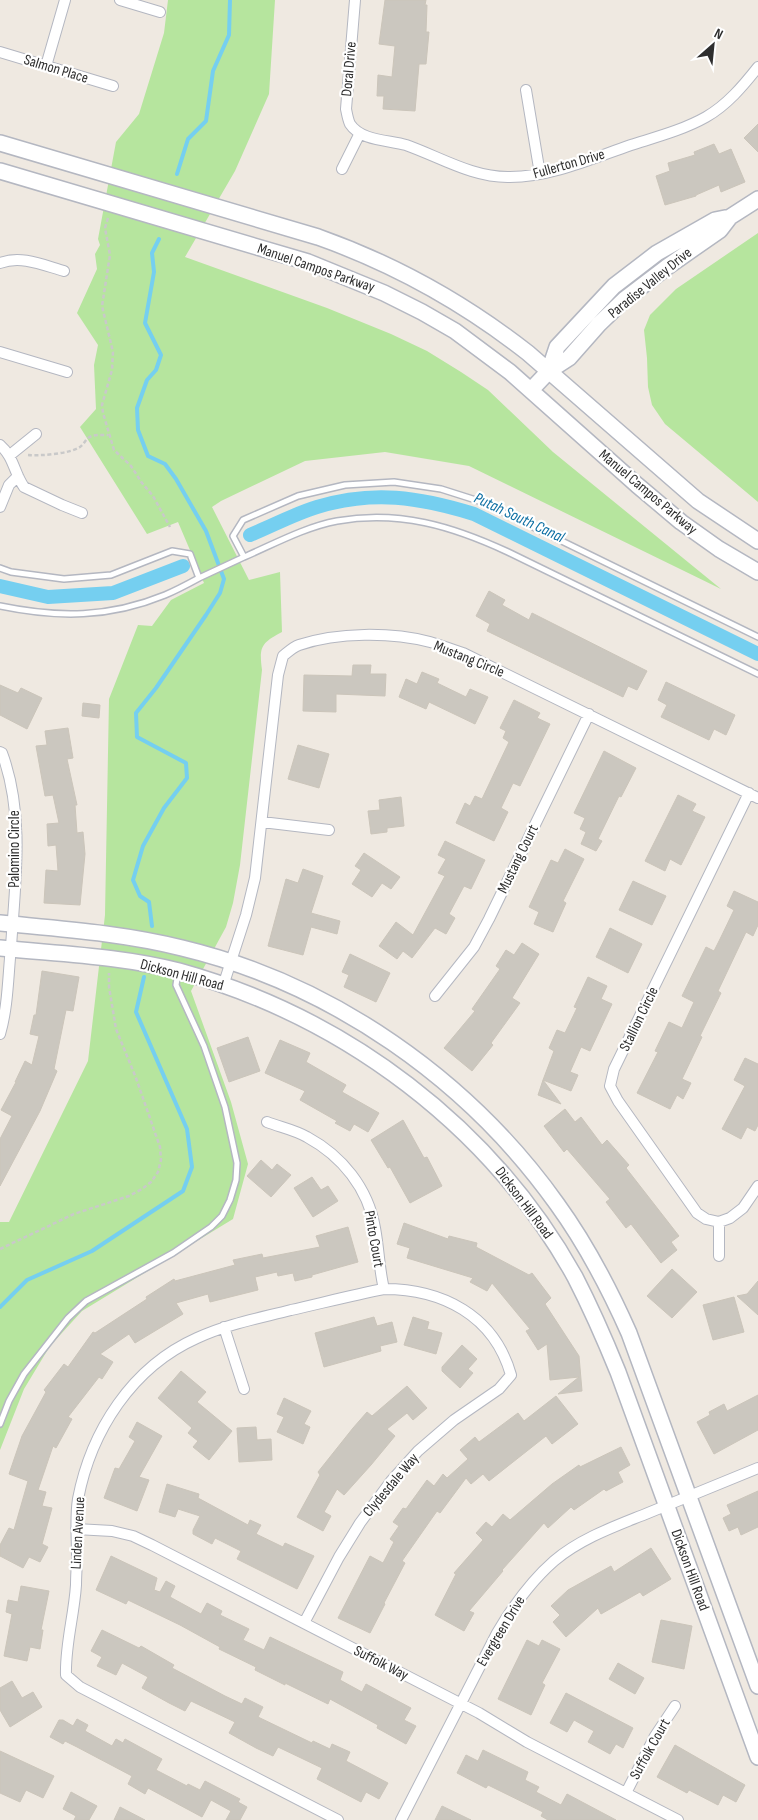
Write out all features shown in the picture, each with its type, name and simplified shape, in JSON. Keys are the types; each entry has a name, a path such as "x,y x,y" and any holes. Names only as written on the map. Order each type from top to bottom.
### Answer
{"street":[{"path":"120,0 160,12"},
{"name":"Doral Drive","path":"355,0 346,109 350,124 360,133"},
{"path":"46,66 61,1"},
{"name":"Salmon Place","path":"0,52 113,86"},
{"name":"Fullerton Drive","path":"360,133 369,137 405,145 460,168 484,175 510,178 540,174 572,166 679,129 707,116 739,92 758,68"},
{"path":"526,90 540,174"},
{"path":"342,169 360,133"},
{"name":"Manuel Campos Parkway","path":"0,142 318,237 396,268 470,310 504,334 698,501 758,541"},
{"name":"Manuel Campos Parkway","path":"0,171 308,262 384,293 455,331 493,359 681,522 719,549 758,572"},
{"name":"Paradise Valley Drive","path":"531,390 548,371 557,347 614,286 656,253 715,220 730,217 758,199"},
{"path":"0,263 20,260 64,271"},
{"path":"0,352 67,372"},
{"path":"10,455 36,434"},
{"path":"0,445 10,455 24,487 82,513"},
{"path":"0,507 9,485 18,476"},
{"name":"Mustang Circle","path":"223,986 246,915 255,878 278,675 283,656 297,646 320,640 355,635 392,636 430,642 463,653 753,795"},
{"name":"Mustang Court","path":"435,996 474,947 589,714"},
{"name":"Palomino Circle","path":"0,752 7,766 14,801 16,830 16,862 6,924 6,1001 0,1034"},
{"name":"Stallion Circle","path":"719,1222 706,1219 697,1213 618,1101 610,1086 614,1069 753,795"},
{"path":"262,822 329,830"},
{"name":"Dickson Hill Road","path":"6,924 107,934 153,942 208,955 286,984 353,1018 388,1040 453,1090 478,1112 521,1158 557,1204 576,1231 616,1303 629,1333 758,1686"},
{"name":"Dickson Hill Road","path":"5,948 148,964 178,971 247,994 309,1022 375,1060 436,1106 488,1158 538,1219 593,1312 618,1372 758,1757"},
{"name":"Pinto Court","path":"267,1122 306,1136 326,1149 348,1168 370,1207 375,1228 379,1269 384,1289"},
{"path":"719,1256 719,1222 730,1218 743,1208 758,1186"},
{"name":"Linden Avenue","path":"338,1820 80,1687 66,1676 66,1658 76,1590 78,1501 86,1466 100,1432 116,1405 151,1368 172,1351 196,1338 224,1327 384,1289 403,1289 429,1294 453,1303 468,1313 495,1340 506,1358 511,1375"},
{"path":"224,1327 244,1389"},
{"name":"Clydesdale Way","path":"304,1623 347,1543 360,1522 391,1481 418,1451 454,1420 499,1389 511,1375"},
{"path":"666,1505 758,1468"},
{"name":"Evergreen Drive","path":"400,1820 512,1609 530,1585 555,1560 585,1541 618,1524 666,1505"},
{"name":"Suffolk Way","path":"76,1528 112,1530 133,1536 152,1545 461,1704 527,1742 678,1820"},
{"name":"Suffolk Court","path":"626,1793 655,1736 675,1706"}],"lane":[{"path":"244,557 233,536 242,520 298,496 345,485 394,482 441,489 482,502 758,636"},
{"path":"0,606 34,613 88,614 128,608 165,595 299,533 336,521 384,517 429,522 472,536 758,674"},
{"path":"0,568 11,572 64,579 111,575 172,551 190,554 199,578"},
{"path":"0,1424 9,1401 24,1374 68,1318 86,1301 173,1253 210,1227 222,1216 230,1200 236,1180 236,1163 225,1107 204,1046 176,985 178,971"}],"path":[{"path":"113,204 105,228 110,255 102,306 113,352 112,370 102,405 103,413 114,450 131,466 152,496 170,527"},
{"path":"10,455 37,456 65,452 80,447 95,435 108,435"},
{"path":"0,1249 74,1214 129,1196 151,1182 158,1172 161,1160 160,1147 136,1078 116,1029 109,987 110,959"}],"green space":[{"path":"168,0 275,0 269,94 235,171 185,257 327,308 391,334 427,351 461,372 488,390 553,452 721,589 469,466 385,452 305,461 212,507 249,580 280,572 282,632 270,639 261,651 262,670 240,865 233,903 226,927 191,991 231,1102 248,1164 233,1219 82,1311 50,1346 24,1389 0,1450 0,1222 9,1222 88,1061 105,915 109,699 138,625 152,626 171,600 204,583 178,522 147,534 80,427 96,409 94,365 98,345 77,313 97,269 95,254 100,245 98,239 116,142 139,114 164,33"},
{"path":"758,233 758,502 665,424 652,405 648,387 644,330 650,315 676,289"}],"building":[{"path":"385,0 426,0 426,32 429,32 426,64 419,64 415,111 383,109 384,96 377,96 378,75 392,77 395,46 379,44"},
{"path":"758,124 758,152 744,138"},
{"path":"714,144 719,154 731,149 745,182 721,192 719,185 696,196 665,205 656,176 670,171 668,163 695,155 694,152"},
{"path":"489,591 505,600 502,605 529,620 532,613 647,671 637,690 628,686 623,697 487,631 490,624 476,616"},
{"path":"353,665 371,665 370,674 386,674 385,696 336,694 336,712 303,711 304,675 352,676"},
{"path":"422,672 439,679 437,683 466,697 470,689 488,697 475,724 429,702 426,709 399,697 406,679 417,684"},
{"path":"666,682 735,715 726,735 714,729 709,740 661,717 667,705 658,700"},
{"path":"0,685 18,693 21,688 42,698 27,729 0,715"},
{"path":"514,700 540,713 537,718 550,724 520,786 513,783 501,808 508,812 494,841 456,823 465,803 470,806 475,796 482,799 509,742 503,738 506,731 500,728"},
{"path":"83,703 100,705 99,718 82,716"},
{"path":"68,728 73,758 67,759 77,805 75,805 77,833 83,832 85,854 80,905 44,903 46,870 58,871 56,845 48,846 47,824 59,823 53,795 45,796 36,746 47,745 45,731"},
{"path":"298,745 329,754 319,788 288,779"},
{"path":"604,751 636,768 621,797 619,796 598,839 602,841 596,851 581,844 586,832 580,829 585,818 574,813"},
{"path":"678,795 696,804 692,811 705,817 681,865 670,859 665,871 645,861"},
{"path":"401,797 404,826 387,828 387,832 371,834 368,811 380,810 379,800"},
{"path":"445,841 485,860 471,889 464,886 449,914 455,918 446,934 435,928 412,958 403,951 397,959 379,946 396,922 413,935 445,876 438,873 446,859 438,855"},
{"path":"565,849 584,859 563,901 566,903 553,932 534,924 539,912 529,907 551,860 558,863"},
{"path":"364,853 400,877 391,889 382,883 372,897 352,884 361,870 355,866"},
{"path":"303,869 323,876 311,913 340,921 337,934 311,927 303,955 268,946 286,879 298,883"},
{"path":"633,881 666,896 652,925 619,910"},
{"path":"734,891 758,902 758,925 753,936 746,932 718,991 721,993 682,1079 691,1083 683,1099 677,1095 670,1109 637,1093 658,1052 655,1051 669,1022 682,1028 694,1002 682,996 706,947 714,951 721,937 734,910 727,906"},
{"path":"610,928 642,944 628,973 596,957"},
{"path":"522,943 539,954 512,998 520,1003 491,1043 493,1045 472,1071 444,1048 475,1011 472,1009 500,969 496,966 506,950 514,955"},
{"path":"350,954 390,973 376,1002 344,987 349,975 342,972"},
{"path":"42,971 79,977 73,1011 66,1010 54,1069 57,1071 40,1111 0,1186 0,1139 12,1116 1,1110 25,1061 32,1065 39,1036 30,1034 34,1015 36,1015"},
{"path":"588,977 607,986 601,999 612,1004 590,1051 581,1047 570,1072 578,1075 571,1091 543,1080 554,1051 549,1048 557,1030 565,1033 577,1008 574,1007"},
{"path":"248,1037 260,1071 229,1082 217,1048"},
{"path":"280,1040 310,1053 306,1062 346,1085 342,1092 379,1113 368,1132 354,1124 350,1131 335,1123 337,1121 300,1100 305,1091 265,1073"},
{"path":"745,1058 758,1064 758,1125 755,1131 747,1127 741,1139 722,1129 745,1086 734,1080"},
{"path":"543,1080 561,1104 538,1095"},
{"path":"565,1109 575,1122 581,1117 602,1145 607,1140 629,1165 626,1168 679,1236 671,1242 677,1250 661,1263 631,1224 626,1228 606,1202 610,1199 567,1149 564,1152 544,1126"},
{"path":"403,1120 424,1158 427,1157 442,1186 410,1203 390,1167 388,1168 371,1140"},
{"path":"261,1160 272,1170 277,1164 291,1175 271,1197 247,1176"},
{"path":"312,1177 321,1190 328,1186 338,1201 313,1217 294,1188"},
{"path":"404,1223 448,1239 449,1236 477,1243 476,1247 529,1275 532,1273 551,1298 545,1304 579,1356 582,1391 558,1394 579,1377 550,1380 547,1344 538,1350 526,1331 530,1329 492,1283 487,1291 470,1282 473,1278 407,1258 410,1248 397,1244"},
{"path":"348,1227 358,1262 295,1281 293,1273 278,1276 277,1272 255,1277 258,1290 210,1302 208,1294 176,1303 183,1314 135,1343 129,1334 100,1354 113,1362 102,1379 99,1377 68,1417 72,1419 56,1448 53,1446 38,1490 46,1492 42,1506 52,1508 42,1544 48,1547 40,1562 29,1557 23,1568 0,1556 0,1545 9,1528 14,1530 28,1481 9,1474 22,1436 46,1392 44,1390 64,1364 68,1367 93,1332 95,1333 147,1299 146,1297 174,1279 175,1281 235,1265 233,1260 262,1254 263,1258 320,1247 316,1236"},
{"path":"672,1269 697,1292 672,1318 647,1296"},
{"path":"758,1281 758,1315 737,1296 747,1294"},
{"path":"734,1297 744,1332 713,1340 703,1305"},
{"path":"374,1317 377,1326 392,1322 397,1342 380,1346 381,1351 324,1367 315,1333"},
{"path":"413,1317 429,1322 427,1329 442,1333 436,1354 404,1345"},
{"path":"462,1345 477,1359 468,1369 473,1373 460,1388 442,1371 442,1367"},
{"path":"181,1371 206,1392 197,1402 232,1431 209,1460 193,1447 198,1441 188,1433 192,1428 158,1398"},
{"path":"407,1386 427,1408 413,1420 407,1413 387,1429 395,1436 344,1495 337,1489 324,1512 331,1516 323,1531 297,1517 320,1475 318,1472 353,1428 367,1412 372,1416"},
{"path":"758,1395 758,1430 714,1454 697,1422 710,1415 709,1412 724,1404 727,1411"},
{"path":"556,1396 578,1424 552,1444 546,1436 489,1481 483,1474 471,1484 466,1478 440,1513 437,1511 402,1561 405,1563 370,1633 338,1618 370,1556 383,1563 394,1542 390,1539 399,1526 393,1522 403,1508 406,1509 427,1480 434,1486 443,1474 447,1478 468,1459 460,1450 475,1437 479,1442 518,1413 524,1421"},
{"path":"284,1398 311,1411 304,1424 310,1427 303,1444 277,1432 284,1417 277,1414"},
{"path":"137,1422 162,1436 139,1477 149,1480 137,1511 104,1498 115,1468 119,1469 135,1441 129,1437"},
{"path":"256,1427 257,1440 271,1439 272,1460 239,1462 237,1428"},
{"path":"621,1447 630,1465 618,1472 623,1482 606,1491 604,1489 574,1510 571,1507 548,1528 544,1523 469,1611 474,1613 464,1631 435,1615 456,1574 454,1573 483,1540 476,1533 486,1522 492,1527 503,1514 510,1520 552,1484 579,1465 580,1467"},
{"path":"167,1484 199,1494 198,1498 248,1525 250,1520 261,1525 256,1534 283,1547 285,1543 314,1556 297,1589 237,1559 241,1551 215,1538 212,1544 193,1534 200,1516 178,1509 175,1517 159,1512"},
{"path":"758,1491 758,1527 741,1535 738,1527 729,1531 723,1518 731,1514 727,1505"},
{"path":"651,1548 671,1579 643,1596 640,1592 601,1614 598,1608 566,1637 553,1622 560,1615 551,1606 568,1590 611,1566 614,1572"},
{"path":"111,1556 157,1578 154,1590 160,1592 166,1581 175,1586 170,1597 201,1614 207,1603 222,1611 220,1615 249,1629 243,1640 264,1650 270,1637 343,1672 340,1680 362,1692 366,1684 411,1708 404,1720 416,1726 406,1744 377,1728 378,1725 330,1699 328,1704 285,1683 285,1685 255,1670 256,1667 219,1649 220,1647 180,1625 128,1600 126,1604 96,1590"},
{"path":"21,1586 49,1591 41,1630 43,1630 40,1649 30,1647 27,1661 4,1656 12,1614 6,1612 8,1600 18,1602"},
{"path":"661,1620 692,1626 684,1669 652,1662"},
{"path":"102,1630 139,1648 141,1646 174,1665 172,1668 225,1696 242,1704 245,1698 263,1707 258,1717 312,1743 313,1741 330,1749 332,1744 350,1752 346,1761 388,1783 379,1799 366,1792 361,1802 317,1779 322,1768 278,1747 273,1756 256,1748 229,1733 235,1722 191,1701 185,1711 169,1703 142,1688 148,1677 122,1663 116,1675 97,1666 102,1657 91,1651"},
{"path":"527,1640 539,1646 542,1640 560,1649 542,1683 545,1685 531,1715 498,1699"},
{"path":"618,1663 644,1678 635,1694 609,1679"},
{"path":"12,1681 22,1698 33,1692 42,1707 10,1727 0,1710 0,1688"},
{"path":"566,1693 633,1728 623,1748 616,1744 610,1754 588,1742 594,1731 574,1720 567,1732 550,1723"},
{"path":"77,1719 88,1725 85,1731 112,1746 116,1739 123,1743 125,1739 162,1759 156,1770 187,1786 188,1784 200,1790 205,1781 240,1799 238,1802 247,1807 240,1820 226,1820 231,1811 211,1800 202,1817 148,1788 145,1794 128,1784 132,1776 65,1741 63,1744 50,1737 59,1720 63,1720 73,1726"},
{"path":"675,1745 745,1785 736,1802 723,1795 718,1805 689,1790 687,1793 657,1777"},
{"path":"483,1750 528,1772 525,1780 539,1787 536,1792 561,1805 567,1794 616,1820 548,1820 541,1816 543,1812 488,1785 486,1788 457,1773 466,1755 478,1761"},
{"path":"0,1751 54,1776 43,1798 26,1790 20,1802 0,1793"},
{"path":"71,1792 97,1806 89,1820 74,1820 76,1816 63,1809"},
{"path":"442,1806 471,1820 435,1820"},
{"path":"120,1807 145,1820 114,1820"}],"waterway":[{"path":"177,174 188,139 206,121 213,71 229,35 230,0"},
{"path":"152,926 149,902 140,896 133,880 143,846 164,808 187,778 186,763 137,737 136,713 156,688 206,615 220,593 224,579 206,531 176,479 165,464 148,456 138,430 137,408 147,380 156,370 161,355 145,323 154,272 152,253 159,239"},
{"name":"Putah South Canal","path":"250,535 300,513 338,502 377,497 434,503 474,514 758,654"},
{"name":"Putah South Canal","path":"0,586 48,597 113,593 183,566"},
{"path":"0,1307 27,1280 92,1251 183,1191 192,1167 187,1129 136,1012 144,977"}]}
